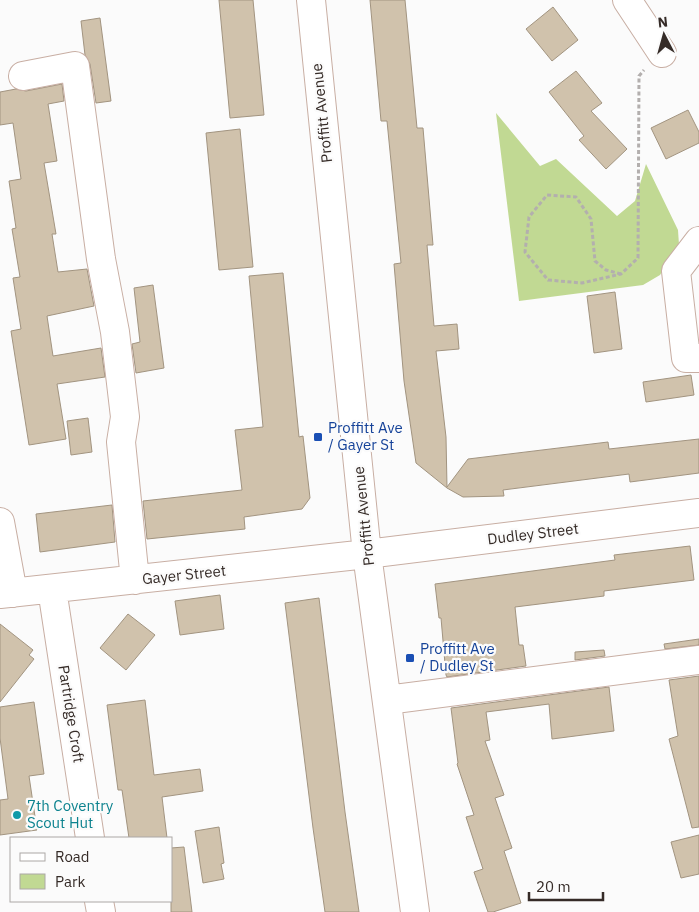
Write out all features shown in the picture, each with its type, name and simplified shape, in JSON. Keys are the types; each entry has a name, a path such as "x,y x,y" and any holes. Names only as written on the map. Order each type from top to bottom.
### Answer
{"street":[{"name":"Proffitt Avenue","path":"311,0 367,554 415,912"},
{"path":"627,0 662,53"},
{"path":"23,76 76,66 101,259 115,332 124,417 121,442 135,580"},
{"path":"699,241 676,272 686,358 699,358"},
{"name":"Dudley Street","path":"367,554 699,513"},
{"path":"0,522 6,594"},
{"name":"Gayer Street","path":"6,594 367,554"},
{"name":"Partridge Croft","path":"52,589 90,837"},
{"path":"387,700 699,660"}],"path":[{"path":"621,274 606,270 595,261 590,219 576,197 547,195 528,217 525,252 548,280 582,283 621,274 638,258 639,76 662,53"}],"green space":[{"path":"496,113 540,166 556,159 617,216 635,201 646,164 678,230 679,245 660,275 643,285 519,301"}],"building":[{"path":"219,0 253,0 264,115 230,118"},
{"path":"370,0 405,0 417,128 423,128 433,245 427,245 434,326 457,324 459,349 436,351 446,437 447,487 468,459 608,442 609,449 699,439 699,473 630,482 629,474 503,490 504,496 463,497 447,488 416,463 404,381 394,264 401,263 387,121 381,121"},
{"path":"553,7 578,40 552,61 526,29"},
{"path":"100,18 111,101 96,103 90,64 85,55 81,21"},
{"path":"576,71 602,103 591,111 627,149 606,169 579,140 584,136 549,92"},
{"path":"62,84 64,101 48,104 57,161 44,163 56,234 52,234 58,272 87,269 94,306 47,316 53,356 101,348 105,377 57,384 66,439 29,445 11,331 21,329 13,278 20,277 12,229 16,228 9,181 21,179 13,123 0,125 0,92 16,89 26,91"},
{"path":"688,110 699,132 699,143 666,159 651,128"},
{"path":"240,129 253,267 219,270 206,133"},
{"path":"283,273 299,437 303,436 310,498 302,509 244,517 245,529 147,539 143,501 242,490 235,430 263,427 249,276"},
{"path":"153,285 164,368 136,373 132,344 140,342 134,288"},
{"path":"615,292 622,349 594,353 587,296"},
{"path":"691,375 694,395 646,402 643,382"},
{"path":"88,418 92,452 71,455 67,421"},
{"path":"112,505 115,542 40,552 36,514"},
{"path":"690,546 694,580 604,591 604,596 515,607 519,645 523,645 526,666 447,677 441,618 439,618 435,584 615,560 614,555"},
{"path":"220,595 224,629 180,635 175,601"},
{"path":"319,598 359,912 325,912 313,828 285,603"},
{"path":"128,614 155,635 126,670 100,648"},
{"path":"0,624 33,650 29,655 34,659 0,702"},
{"path":"699,639 699,645 665,649 664,644"},
{"path":"604,650 605,656 575,660 575,652"},
{"path":"699,676 699,827 692,828 669,739 678,736 669,680"},
{"path":"609,687 614,731 552,739 549,704 486,712 490,740 485,741 504,795 495,798 512,848 504,851 521,903 488,912 474,872 483,869 466,817 474,815 457,764 451,708"},
{"path":"145,700 154,775 200,769 203,791 162,797 167,837 129,837 122,790 118,790 107,705"},
{"path":"34,702 44,774 29,776 37,830 0,835 0,800 8,799 0,738 0,707"},
{"path":"219,827 224,863 221,864 224,879 203,883 195,831"},
{"path":"699,835 699,874 681,878 671,842"},
{"path":"184,847 192,912 171,912 172,848"}],"place":[{"name":"Proffitt Ave / Gayer St","path":"318,437"},
{"name":"Proffitt Ave / Dudley St","path":"410,658"},
{"name":"7th Coventry Scout Hut","path":"17,815"}]}
